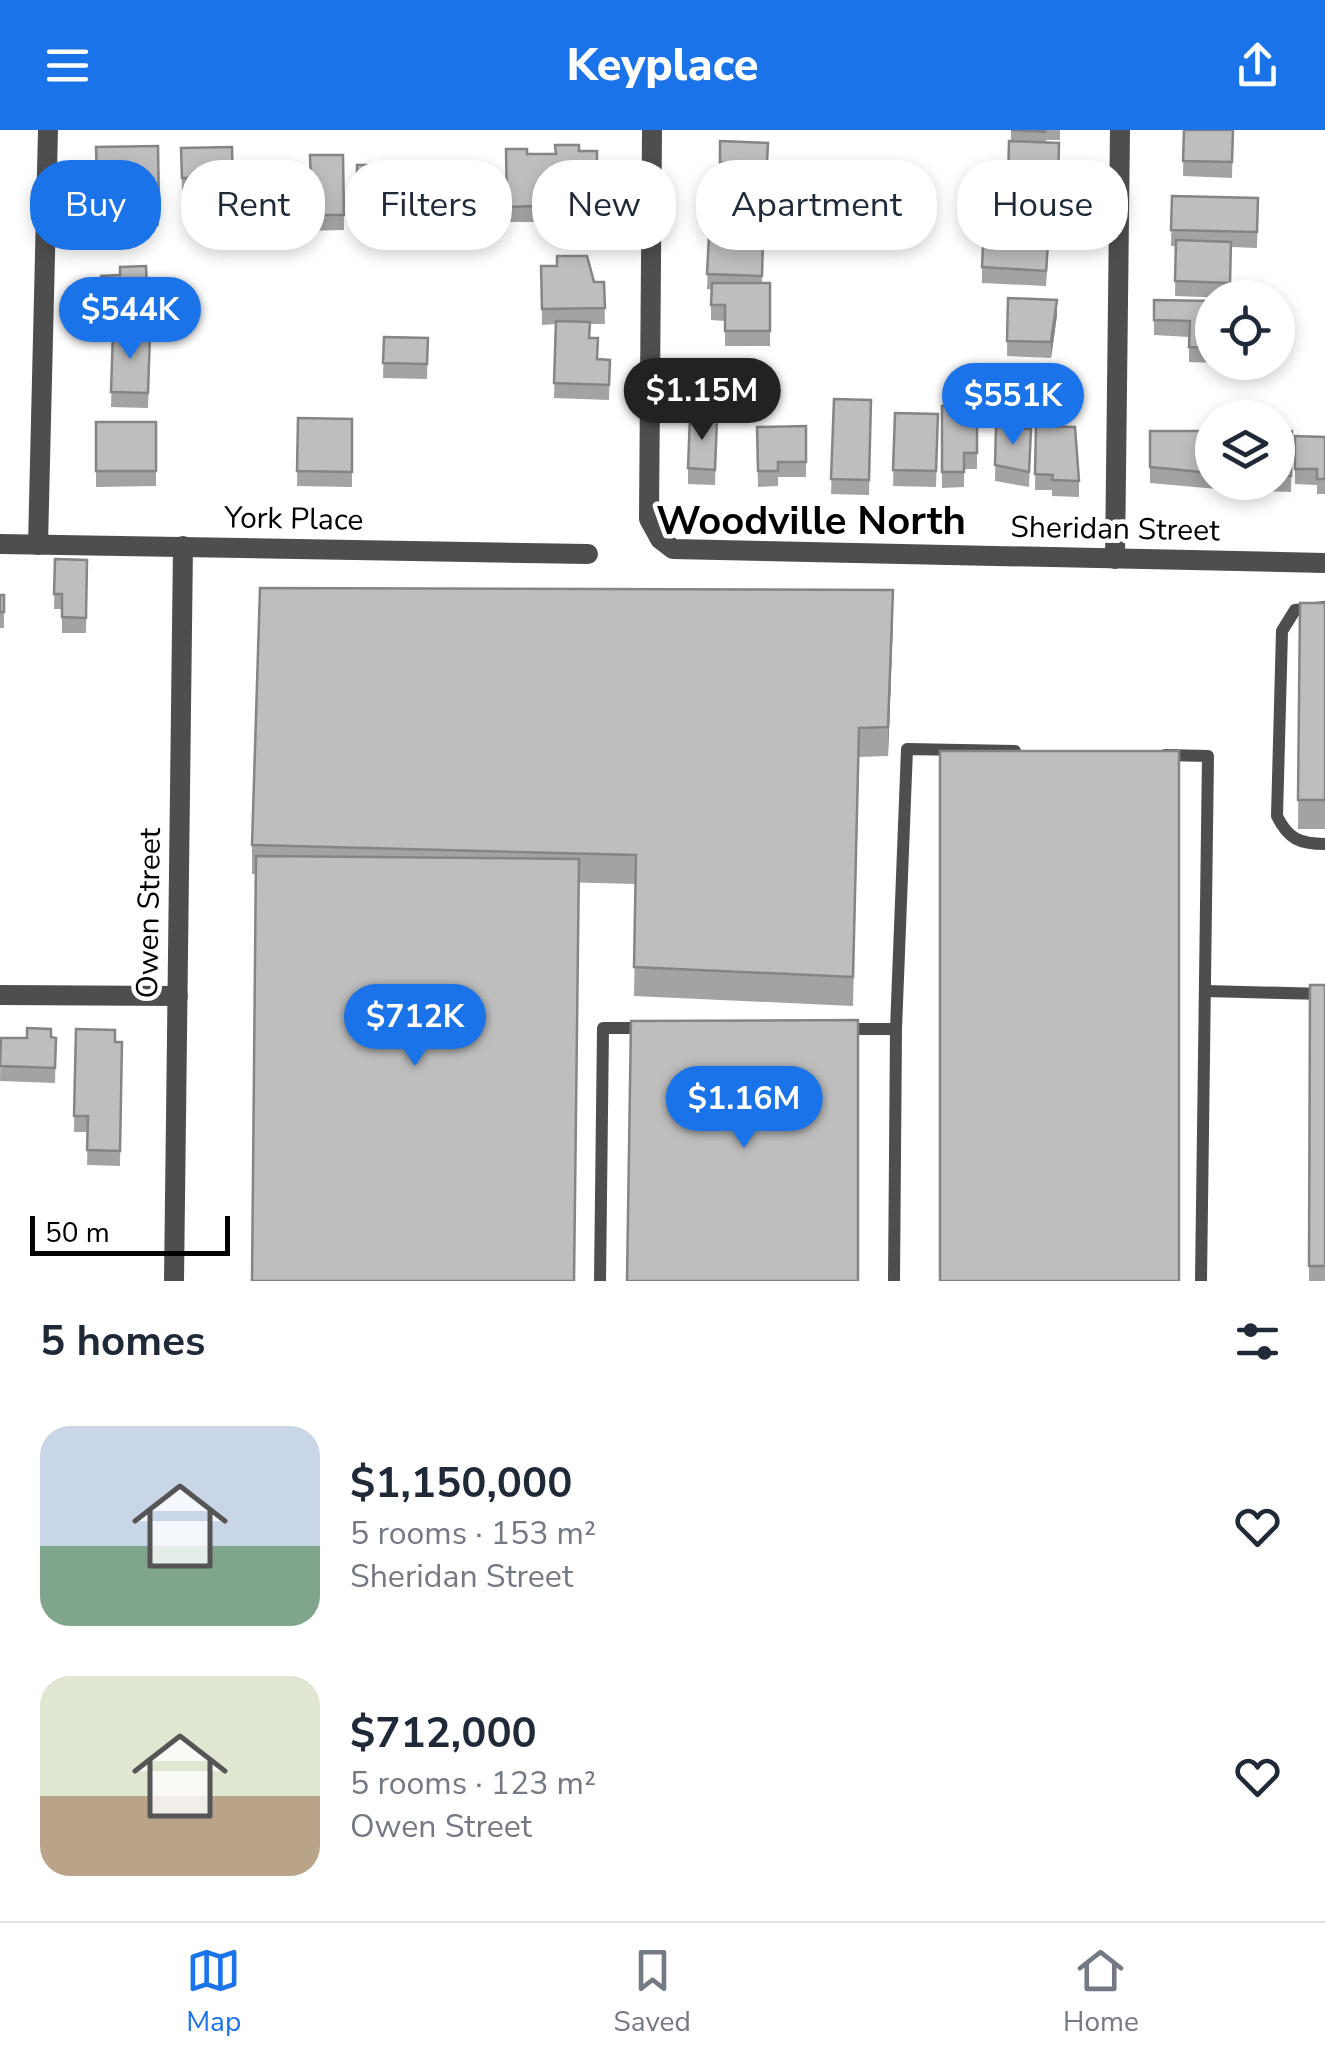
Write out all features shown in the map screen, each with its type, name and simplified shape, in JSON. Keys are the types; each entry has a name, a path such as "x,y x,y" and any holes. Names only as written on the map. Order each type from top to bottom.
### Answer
{"street":[{"path":"38,545 48,130"},
{"name":"Sheridan Street","path":"652,130 648,518 660,540 674,549 1325,562"},
{"path":"1115,559 1120,130"},
{"name":"York Place","path":"0,544 588,554"},
{"name":"Owen Street","path":"174,1281 183,546"},
{"path":"0,996 178,996"}],"lane":[{"path":"1325,607 1295,610 1282,631 1277,816 1286,834 1305,844 1325,844"},
{"path":"894,1281 896,1029 906,749 1038,752"},
{"path":"1151,754 1208,756 1201,1281"},
{"path":"1205,991 1325,994"},
{"path":"600,1281 603,1028 662,1028"},
{"path":"818,1029 896,1029"}],"building":[{"path":"1184,130 1233,130 1232,162 1183,161"},
{"path":"720,141 768,143 767,160 720,160"},
{"path":"1009,141 1059,143 1059,160 1009,160"},
{"path":"555,145 579,145 579,151 597,151 597,160 532,160 532,206 512,207 512,160 506,160 506,149 556,154"},
{"path":"158,146 158,160 96,160 96,147"},
{"path":"232,147 232,160 181,160 181,148"},
{"path":"310,155 343,155 344,215 325,215 325,160 310,160"},
{"path":"1172,196 1258,198 1257,232 1171,230"},
{"path":"1176,240 1231,242 1230,280 1175,281"},
{"path":"708,250 763,250 762,276 707,274"},
{"path":"983,250 1048,250 1046,271 982,267"},
{"path":"557,256 587,256 594,282 604,282 605,308 542,309 541,266 557,266"},
{"path":"146,266 148,313 102,315 101,276 120,275 120,267"},
{"path":"712,283 770,283 770,331 725,331 725,305 711,305"},
{"path":"1008,298 1057,300 1051,342 1007,341"},
{"path":"1154,300 1195,301 1195,347 1189,347 1190,321 1154,320"},
{"path":"556,321 590,322 589,338 598,338 597,359 610,360 609,385 554,383"},
{"path":"113,331 150,333 148,393 111,392"},
{"path":"384,337 428,338 427,364 383,363"},
{"path":"834,399 871,400 869,480 831,479"},
{"path":"942,406 977,406 977,453 964,453 964,472 942,472"},
{"path":"895,413 938,414 936,471 893,470"},
{"path":"690,416 717,418 715,470 688,468"},
{"path":"298,418 352,419 352,472 297,471"},
{"path":"96,422 156,422 156,471 96,471"},
{"path":"806,426 806,462 778,462 778,471 758,471 757,427"},
{"path":"1036,426 1075,427 1079,481 1052,480 1053,475 1035,474"},
{"path":"996,427 1031,429 1029,472 995,465"},
{"path":"1150,431 1195,431 1195,471 1150,467"},
{"path":"1295,436 1325,437 1325,479 1317,479 1317,469 1295,469"},
{"path":"55,559 87,560 86,618 62,617 62,594 54,594"},
{"path":"260,588 893,590 888,727 859,728 853,977 634,967 636,855 252,845"},
{"path":"0,595 4,595 4,612 0,612"},
{"path":"1300,603 1325,603 1325,800 1298,800"},
{"path":"940,751 1179,751 1179,1281 940,1281"},
{"path":"256,856 579,859 574,1281 252,1281"},
{"path":"1310,985 1325,985 1325,1266 1309,1266"},
{"path":"858,1020 858,1281 627,1281 631,1021"},
{"path":"27,1028 51,1029 51,1037 56,1038 55,1068 0,1066 1,1038 27,1038"},
{"path":"76,1029 115,1030 115,1042 122,1042 120,1151 87,1150 88,1116 74,1116"}],"district":[{"name":"Woodville North","path":"811,521"}]}
